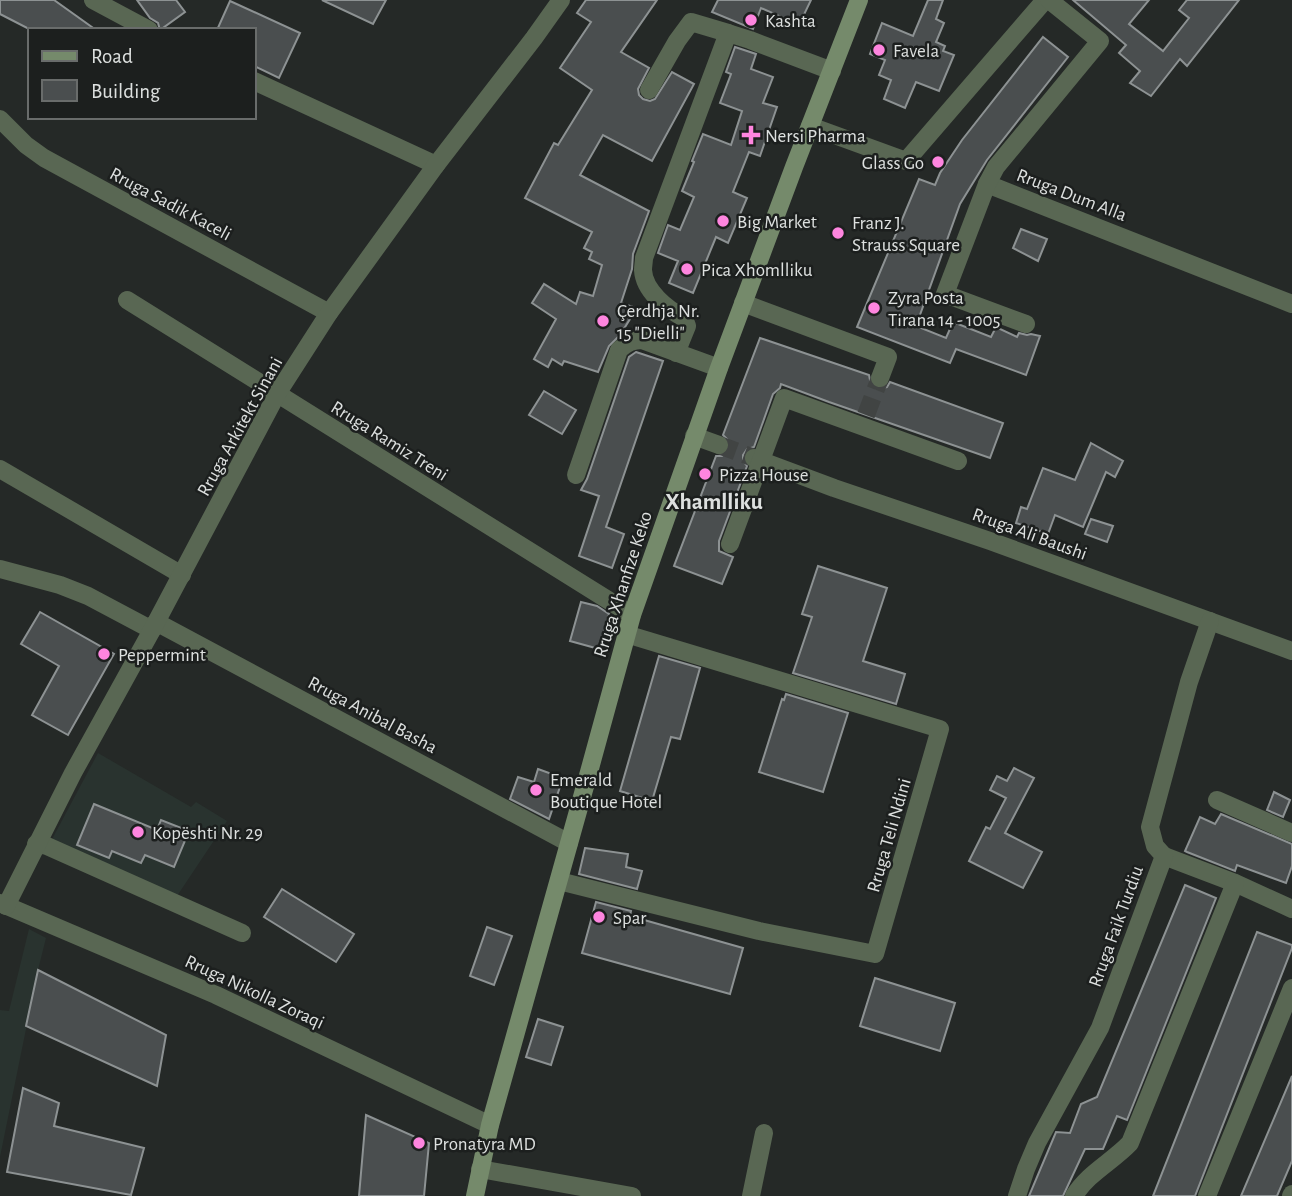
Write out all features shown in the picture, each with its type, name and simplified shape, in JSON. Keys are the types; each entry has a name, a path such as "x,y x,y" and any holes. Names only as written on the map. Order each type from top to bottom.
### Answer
{"main road":[{"name":"Rruga Xhanfize Keko","path":"475,1196 490,1125 632,615 719,368 859,0"}],"street":[{"path":"94,0 145,28"},
{"name":"Rruga Arkitekt Sinani","path":"3,904 277,394 330,313 436,164 561,0"},
{"path":"810,126 906,161 1047,0 1100,41 996,167 988,184"},
{"path":"649,90 691,22 750,40 832,71"},
{"path":"676,353 687,326 684,318 650,290 645,281 644,258 728,33"},
{"path":"256,82 436,164"},
{"name":"Rruga Sadik Kaceli","path":"0,119 26,145 44,158 330,313"},
{"name":"Rruga Dum Alla","path":"1026,324 944,294 988,184 1292,303"},
{"name":"Rruga Ramiz Treni","path":"127,300 632,615"},
{"path":"743,303 888,357 880,378"},
{"path":"576,475 619,350 634,340 642,340 719,368"},
{"path":"730,544 757,460 784,398 864,420 958,461"},
{"path":"694,436 719,446"},
{"name":"Rruga Ali Baushi","path":"757,460 1291,649"},
{"path":"0,469 181,575"},
{"name":"Rruga Anibal Basha","path":"0,569 60,585 154,626 569,843"},
{"name":"Rruga Faik Turdiu","path":"1017,1196 1037,1143 1100,1028 1164,856 1155,846 1150,827 1189,682 1210,621"},
{"name":"Rruga Teli Ndini","path":"559,881 759,931 875,954 940,729 626,634"},
{"path":"1217,800 1292,832"},
{"path":"36,844 47,846 242,933"},
{"path":"1164,856 1291,908"},
{"path":"1074,1196 1091,1174 1119,1155 1130,1143 1235,883"},
{"name":"Rruga Nikolla Zoraqi","path":"3,904 216,995 490,1125"},
{"path":"1206,1196 1292,988"},
{"path":"751,1196 764,1133"},
{"path":"480,1169 632,1196"}],"shaded area":[{"name":"Kopështi Nr. 29","path":"98,753 191,807 196,802 227,821 177,896 50,843"},
{"path":"29,929 46,938 0,1157 0,1010 9,1011"}],"building":[{"path":"0,0 54,0 93,28 28,28 0,14"},
{"path":"137,0 176,0 185,12 163,28 150,18"},
{"path":"322,0 386,0 373,24"},
{"path":"586,0 657,0 621,52 649,68 638,89 639,95 650,101 655,99 672,72 694,84 652,161 603,135 580,175 649,211 633,254 632,269 621,303 633,307 630,319 609,346 598,372 564,361 562,365 552,359 548,367 534,359 556,319 532,303 544,284 576,304 580,292 593,296 602,265 589,259 592,252 584,248 592,232 525,198 554,143 558,145 592,90 560,68 591,22 577,13"},
{"path":"718,0 811,0 799,25 761,8 753,29 712,12"},
{"path":"928,0 943,0 936,19 944,23 936,42 945,46 943,51 954,55 939,91 916,82 905,108 884,99 891,80 879,75 885,60 870,54 882,23 913,36"},
{"path":"1073,0 1149,0 1129,24 1163,51 1189,18 1179,10 1187,0 1239,0 1187,66 1180,59 1151,96 1130,83 1140,71 1119,53 1126,45"},
{"path":"230,1 300,33 279,78 256,67 256,28 218,28"},
{"path":"1043,37 1068,57 987,160 960,204 916,326 946,338 953,322 991,337 996,327 1017,337 1019,333 1040,336 1026,375 956,349 950,363 857,327 919,179 935,185 962,140"},
{"path":"735,47 756,54 751,69 773,77 763,103 777,107 760,156 749,152 733,192 747,198 728,243 716,237 693,293 669,283 678,261 658,253 668,225 680,230 694,197 682,191 703,134 731,145 742,111 720,103 731,74 726,72"},
{"path":"1021,229 1047,239 1038,261 1013,248"},
{"path":"760,338 869,375 871,385 877,389 887,387 890,382 1003,423 990,458 781,384 773,394 754,447 747,449 743,455 747,466 719,541 719,551 733,557 722,584 674,566 716,456 722,456 729,449 730,442 723,435"},
{"path":"636,352 663,361 606,527 624,534 612,568 579,556 599,496 581,490 629,357"},
{"path":"544,391 576,410 562,434 529,415"},
{"path":"1091,443 1123,461 1115,477 1106,472 1083,527 1055,515 1048,534 1016,523 1021,507 1027,509 1043,468 1075,480"},
{"path":"1091,519 1113,526 1107,542 1085,534"},
{"path":"818,566 887,588 863,661 905,674 896,704 793,673 812,617 802,614"},
{"path":"581,602 597,606 609,614 599,649 570,641"},
{"path":"40,612 114,654 68,735 32,715 59,666 21,644"},
{"path":"659,656 700,668 680,739 671,737 652,801 620,791"},
{"path":"786,694 848,713 823,792 759,772 782,699 784,700"},
{"path":"1014,768 1034,778 1005,833 1042,852 1023,888 969,861 986,827 990,829 1006,798 990,790 997,776 1007,781"},
{"name":"Emerald Boutique Hotel","path":"538,769 563,778 549,819 510,799 518,777 534,782"},
{"path":"1274,792 1290,800 1283,817 1267,810"},
{"path":"94,804 157,830 161,820 189,831 174,867 145,855 141,863 112,851 109,858 77,845"},
{"path":"1221,814 1292,844 1292,866 1286,883 1237,865 1235,871 1185,851 1200,817 1215,824"},
{"path":"585,848 628,854 626,867 642,871 637,889 579,874"},
{"path":"1185,885 1216,898 1127,1120 1117,1116 1103,1149 1085,1149 1063,1196 1029,1196 1056,1132 1070,1133 1081,1104 1097,1097"},
{"path":"282,889 354,934 336,962 264,917"},
{"path":"596,902 631,911 630,916 743,948 730,994 582,953"},
{"path":"487,927 512,936 494,985 470,976"},
{"path":"1257,932 1292,945 1292,948 1195,1196 1153,1196"},
{"path":"38,970 166,1035 157,1086 26,1026"},
{"path":"875,978 955,1003 940,1051 860,1026"},
{"path":"538,1019 563,1027 551,1065 526,1057"},
{"path":"1292,1076 1292,1161 1277,1196 1241,1196"},
{"path":"23,1088 59,1103 54,1126 144,1148 131,1195 7,1172"},
{"path":"366,1115 429,1143 424,1196 359,1196"}],"tunnel":[{"path":"866,415 880,378"},
{"path":"719,445 754,458"}],"place":[{"name":"Kashta","path":"751,20"},
{"name":"Favela","path":"879,50"},
{"name":"Nersi Pharma","path":"751,135"},
{"name":"Glass Go","path":"938,162"},
{"name":"Big Market","path":"723,221"},
{"name":"Franz J. Strauss Square","path":"838,233"},
{"name":"Pica Xhomlliku","path":"687,269"},
{"name":"Zyra Posta Tirana 14 - 1005","path":"874,308"},
{"name":"Çerdhja Nr. 15 \"Dielli\"","path":"603,321"},
{"name":"Pizza House","path":"705,474"},
{"name":"Peppermint","path":"104,654"},
{"name":"Emerald Boutique Hotel","path":"536,790"},
{"name":"Kopështi Nr. 29","path":"138,832"},
{"name":"Spar","path":"599,917"},
{"name":"Pronatyra MD","path":"419,1143"}],"district":[{"name":"Xhamlliku","path":"714,501"}]}
